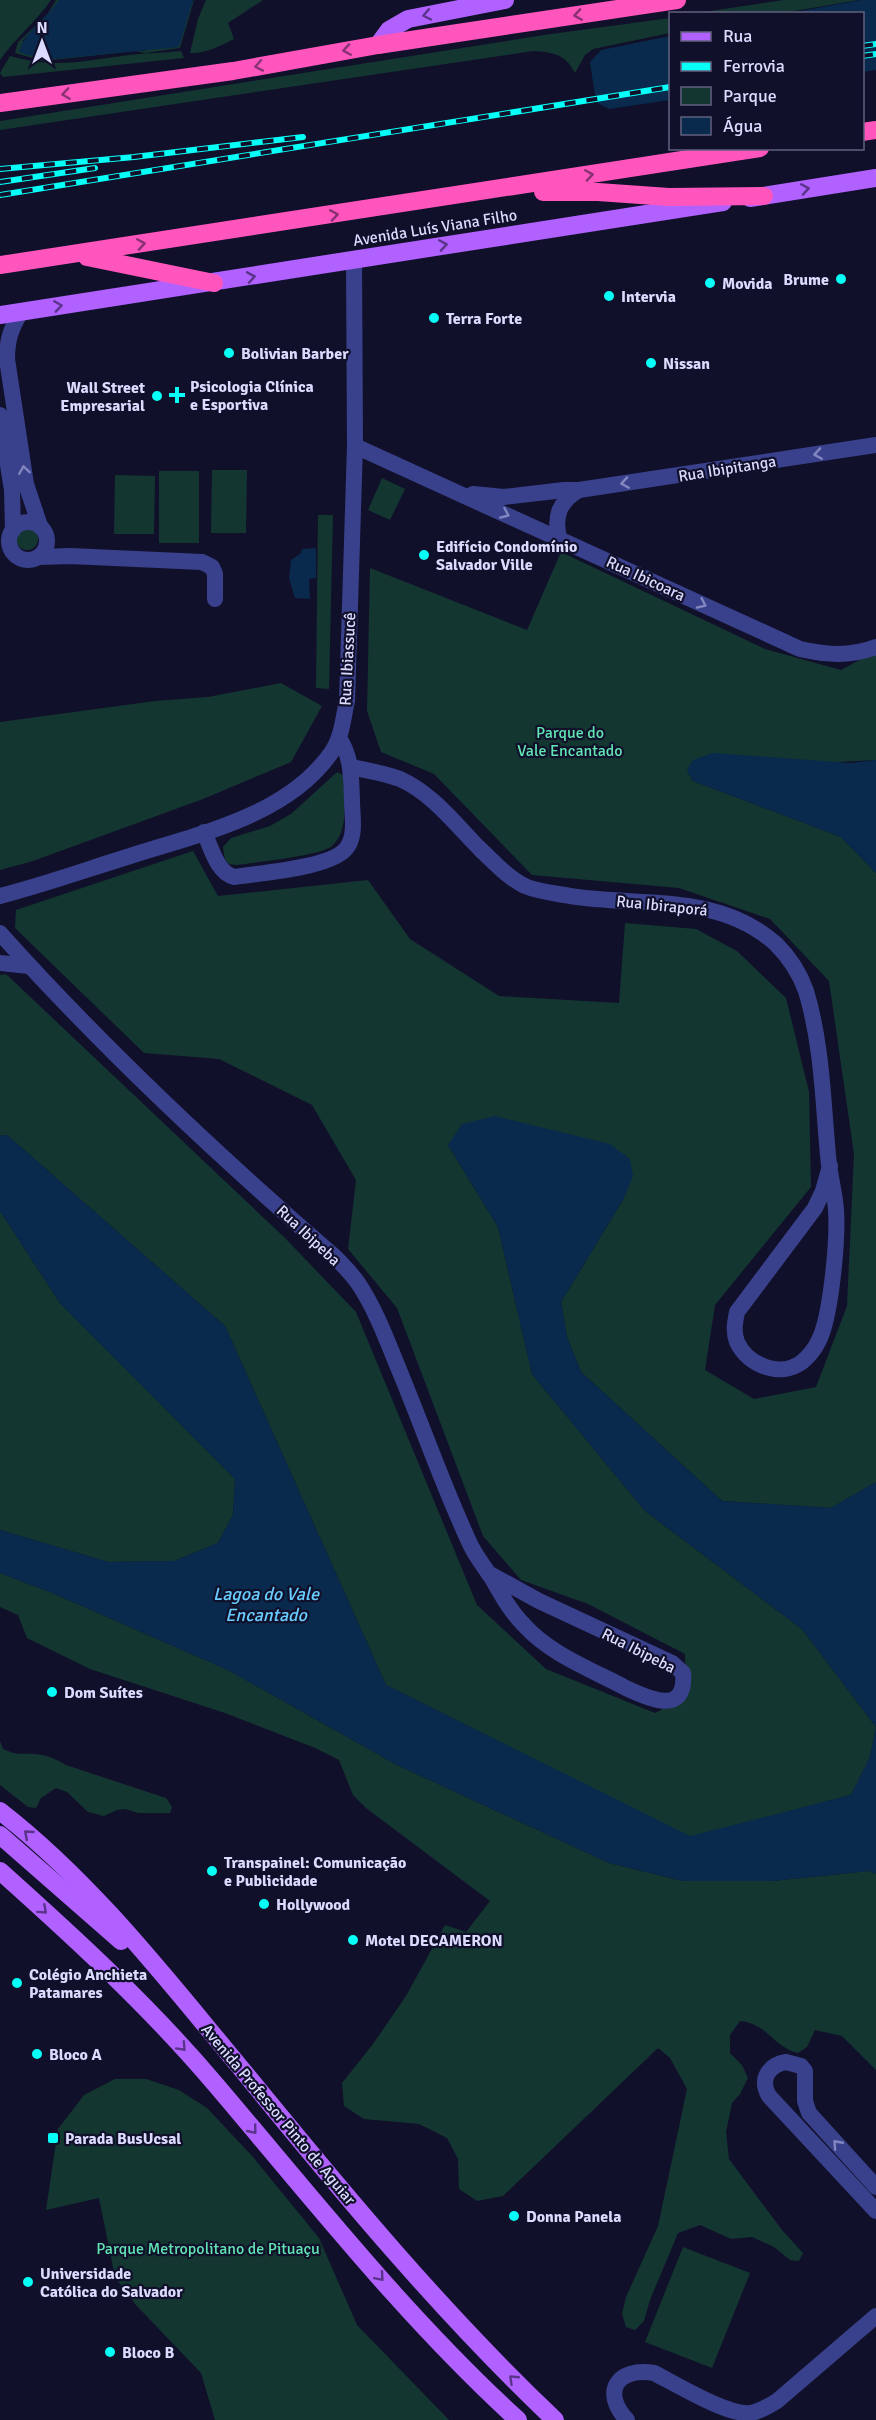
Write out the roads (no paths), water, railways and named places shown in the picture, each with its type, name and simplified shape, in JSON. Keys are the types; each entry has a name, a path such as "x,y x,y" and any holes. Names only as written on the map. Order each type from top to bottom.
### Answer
{"highway":[{"path":"0,103 233,71 378,45 677,0"},
{"name":"Avenida Luís Viana Filho","path":"0,265 747,150"},
{"path":"488,191 598,192 669,197 764,196"},
{"path":"76,254 214,283"}],"main road":[{"path":"378,45 388,30 398,23 485,2 505,0"},
{"name":"Avenida Luís Viana Filho","path":"0,315 876,178"},
{"name":"Avenida Professor Pinto de Aguiar","path":"0,1811 53,1856 101,1905 156,1967 312,2156 439,2301 504,2371 555,2420"},
{"path":"0,1835 118,1939 156,1967"},
{"name":"Avenida Professor Pinto de Aguiar","path":"0,1870 103,1964 188,2053 433,2337 518,2420"}],"street":[{"name":"Rua Ibiassucê","path":"0,896 204,832 262,810 293,790 324,762 339,738 347,700 355,446 354,259"},
{"path":"21,312 11,327 7,341 7,359 26,484 43,532 46,548 38,557"},
{"path":"0,415 12,490 8,536 11,548 7,552 26,560 38,557 70,556 171,560 208,564 215,574 215,599"},
{"name":"Rua Ibipitanga","path":"452,490 504,497 579,490 876,445"},
{"name":"Rua Ibicoara","path":"355,446 800,649 841,655 876,647"},
{"path":"559,538 556,517 560,506 567,497 579,490"},
{"path":"8,536 17,526 28,522 70,556"},
{"path":"204,832 220,867 225,873 234,877 332,860 342,854 352,836 350,767 345,747 339,738"},
{"name":"Rua Ibiraporá","path":"350,767 379,772 400,779 419,790 496,864 525,886 580,897 703,907 734,917 757,929 777,946 794,966 805,989 813,1020 836,1211 836,1245 820,1340 810,1356 797,1366 784,1370 769,1369 744,1352 737,1341 735,1326 737,1312 815,1208 823,1191 830,1166"},
{"name":"Rua Ibiassucê","path":"0,905 14,894 26,889"},
{"name":"Rua Ibipeba","path":"0,933 29,966 147,1084 334,1256 357,1282 373,1309 472,1547 488,1573 508,1605 524,1626 553,1649 654,1701 664,1702 673,1699 678,1694 683,1681 682,1673 672,1663 539,1601 488,1573"},
{"path":"0,963 29,966"},
{"path":"876,2187 809,2114 804,2101 805,2071 794,2063 786,2062 772,2067 764,2081 769,2096 876,2211"},
{"path":"627,2420 615,2402 615,2391 621,2378 630,2372 654,2373 728,2410 750,2413 764,2409 777,2401 876,2316"}],"water":[{"path":"59,0 193,0 179,47 46,60 19,52 26,38"},
{"path":"861,0 876,0 876,70 864,72 864,12 795,12"},
{"path":"669,36 669,100 609,109 596,102 590,62 601,50"},
{"path":"316,548 316,578 309,579 310,599 295,598 289,578 291,560 301,553 302,549"},
{"path":"713,753 850,763 876,760 876,873 841,837 693,781 687,770 693,760"},
{"path":"495,1116 610,1144 630,1159 633,1176 624,1198 561,1302 567,1337 581,1372 722,1501 831,1508 876,1482 876,1727 802,1629 645,1511 532,1374 498,1227 448,1145 462,1124"},
{"name":"Lagoa do Vale Encantado","path":"7,1135 225,1326 386,1685 690,1836 851,1795 870,1757 876,1727 876,1874 869,1871 772,1881 683,1881 609,1863 397,1765 228,1670 50,1592 0,1573 0,1530 108,1562 174,1561 218,1543 233,1515 235,1479 60,1303 0,1211 0,1136"}],"railway":[{"path":"864,46 876,44"},
{"path":"864,56 876,54"},
{"path":"0,195 669,87"},
{"path":"0,169 134,157 303,137"},
{"path":"0,182 95,168"}],"place":[{"name":"Brume","path":"841,279"},
{"name":"Movida","path":"710,283"},
{"name":"Intervia","path":"609,296"},
{"name":"Terra Forte","path":"434,318"},
{"name":"Bolivian Barber","path":"229,353"},
{"name":"Nissan","path":"651,363"},
{"name":"Psicologia Clínica e Esportiva","path":"177,395"},
{"name":"Wall Street Empresarial","path":"157,396"},
{"name":"Edifício Condomínio Salvador Ville","path":"424,555"},
{"name":"Dom Suítes","path":"52,1692"},
{"name":"Transpainel: Comunicação e Publicidade","path":"212,1871"},
{"name":"Hollywood","path":"264,1904"},
{"name":"Motel DECAMERON","path":"353,1940"},
{"name":"Colégio Anchieta Patamares","path":"17,1983"},
{"name":"Bloco A","path":"37,2054"},
{"name":"Parada BusUcsal","path":"53,2138"},
{"name":"Donna Panela","path":"514,2216"},
{"name":"Universidade Católica do Salvador","path":"28,2282"},
{"name":"Bloco B","path":"110,2352"}],"park label":[{"name":"Parque do Vale Encantado","path":"570,741"},
{"name":"Parque Metropolitano de Pituaçu","path":"208,2248"}]}
